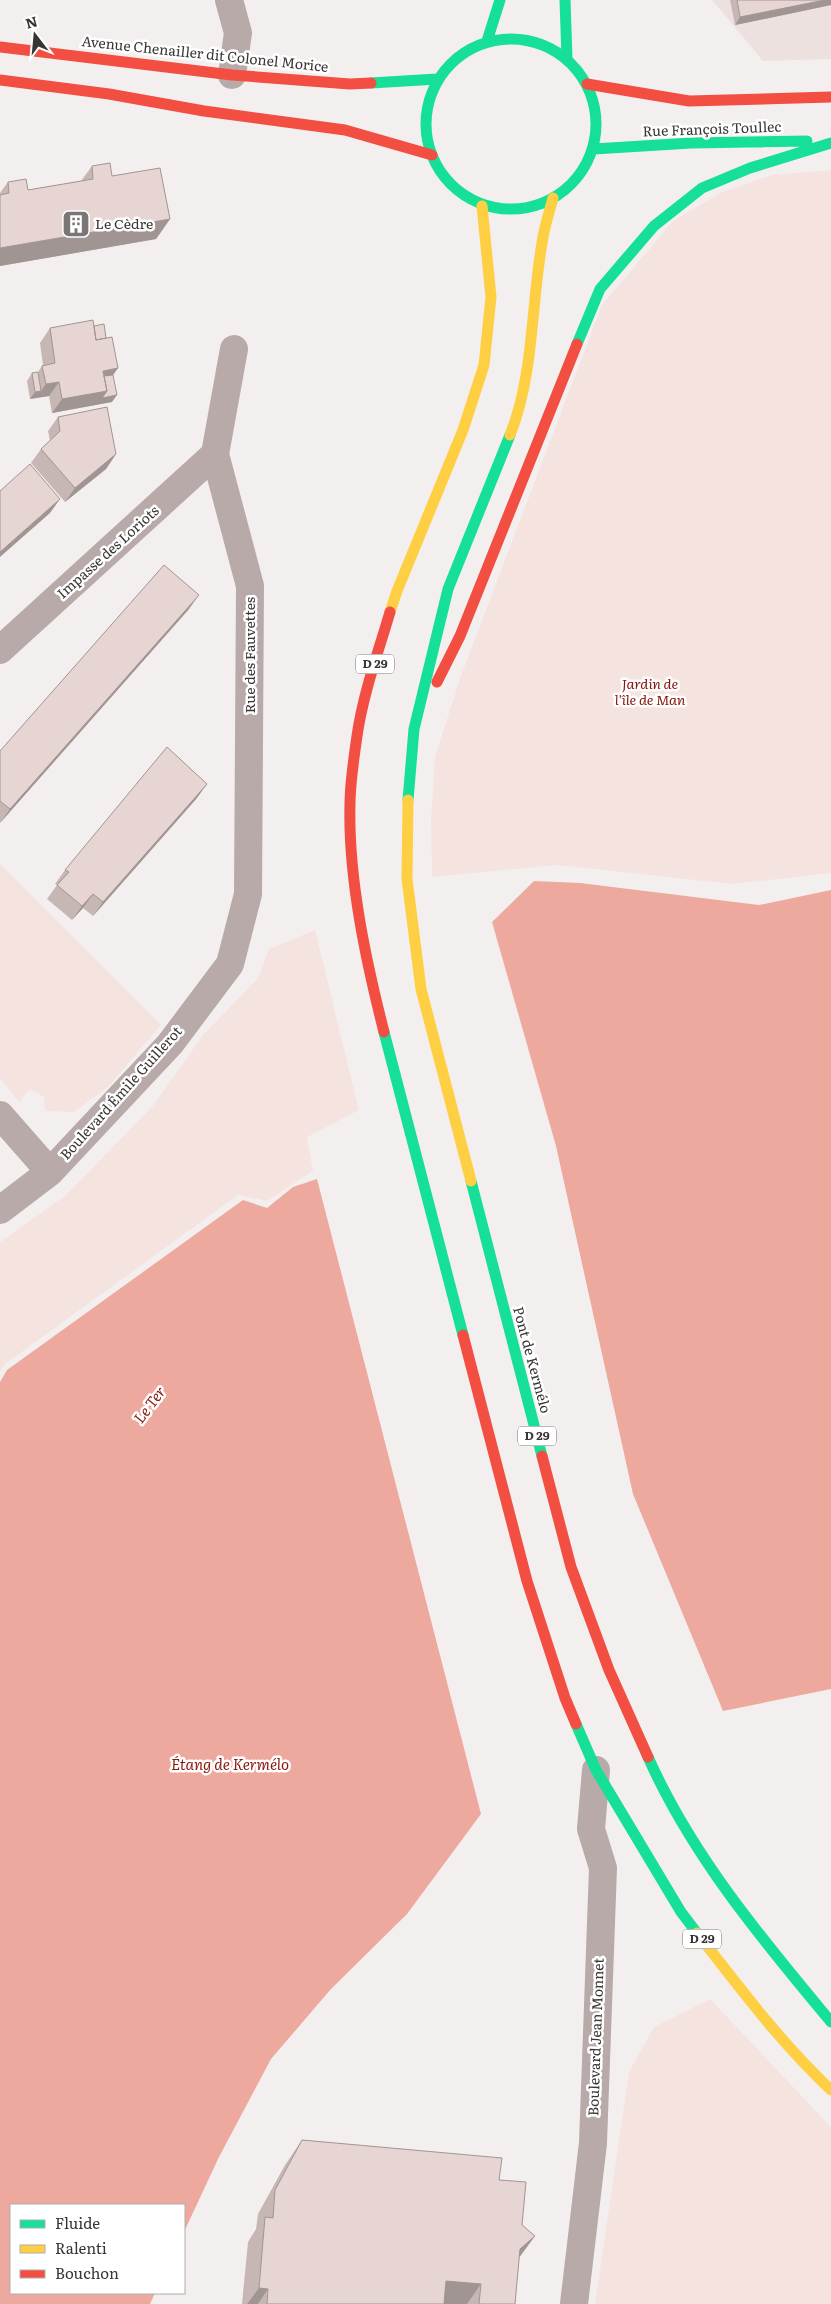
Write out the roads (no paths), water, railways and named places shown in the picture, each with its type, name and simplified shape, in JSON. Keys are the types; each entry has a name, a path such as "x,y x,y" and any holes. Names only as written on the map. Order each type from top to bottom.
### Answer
{"main road":[{"path":"487,41 500,0"},
{"path":"565,0 567,58"},
{"path":"512,38 541,43 567,58 587,84 596,110 594,149 584,172 569,187 541,204 509,209 482,206 461,193 438,169 426,137 426,107 437,79 457,57 487,41 512,38"},
{"name":"Avenue Chenailler dit Colonel Morice","path":"0,47 232,75 350,84 437,79"},
{"path":"0,80 109,94 204,111 344,130 432,155"},
{"name":"Rue François Toullec","path":"587,84 689,101 831,97"},
{"path":"414,728 460,636 600,289 654,226 702,188 750,168 831,142"},
{"name":"Rue François Toullec","path":"594,149 691,143 831,142"},
{"name":"D 29","path":"414,728 448,589 514,424 528,360 542,242 553,198"},
{"name":"D 29","path":"482,206 491,297 484,365 463,430 397,591 368,686 357,735 350,804 353,865 370,978 527,1581 565,1698 596,1770 681,1912 748,1998 814,2074 831,2090"},
{"name":"Pont de Kermélo","path":"414,728 408,802 407,879 421,990 451,1112 571,1567 609,1670 665,1796 699,1853 773,1952 831,2022"}],"street":[{"path":"229,0 238,33 232,75"},
{"name":"Rue des Fauvettes","path":"230,964 248,894 250,586 216,454 234,350"},
{"name":"Impasse des Loriots","path":"0,650 216,454"},
{"name":"Boulevard Émile Guillerot","path":"0,1210 50,1172 170,1044 230,964"},
{"path":"0,1115 50,1172"},
{"name":"Boulevard Jean Monnet","path":"574,2304 593,2143 603,1868 591,1830 596,1770"}],"water":[{"path":"534,881 580,883 759,905 831,890 831,1689 723,1711 633,1494 556,1146 492,922"},
{"name":"Étang de Kermélo","path":"317,1179 481,1814 407,1914 331,1989 271,2059 218,2159 185,2230 185,2204 10,2204 10,2294 155,2294 150,2304 0,2304 0,1382 7,1370 243,1200 267,1208 293,1187"}],"place":[{"name":"Le Cèdre","path":"76,224"}],"park label":[{"name":"Jardin de l'île de Man","path":"650,692"}],"water label":[{"name":"Le Ter","path":"150,1405"}]}
